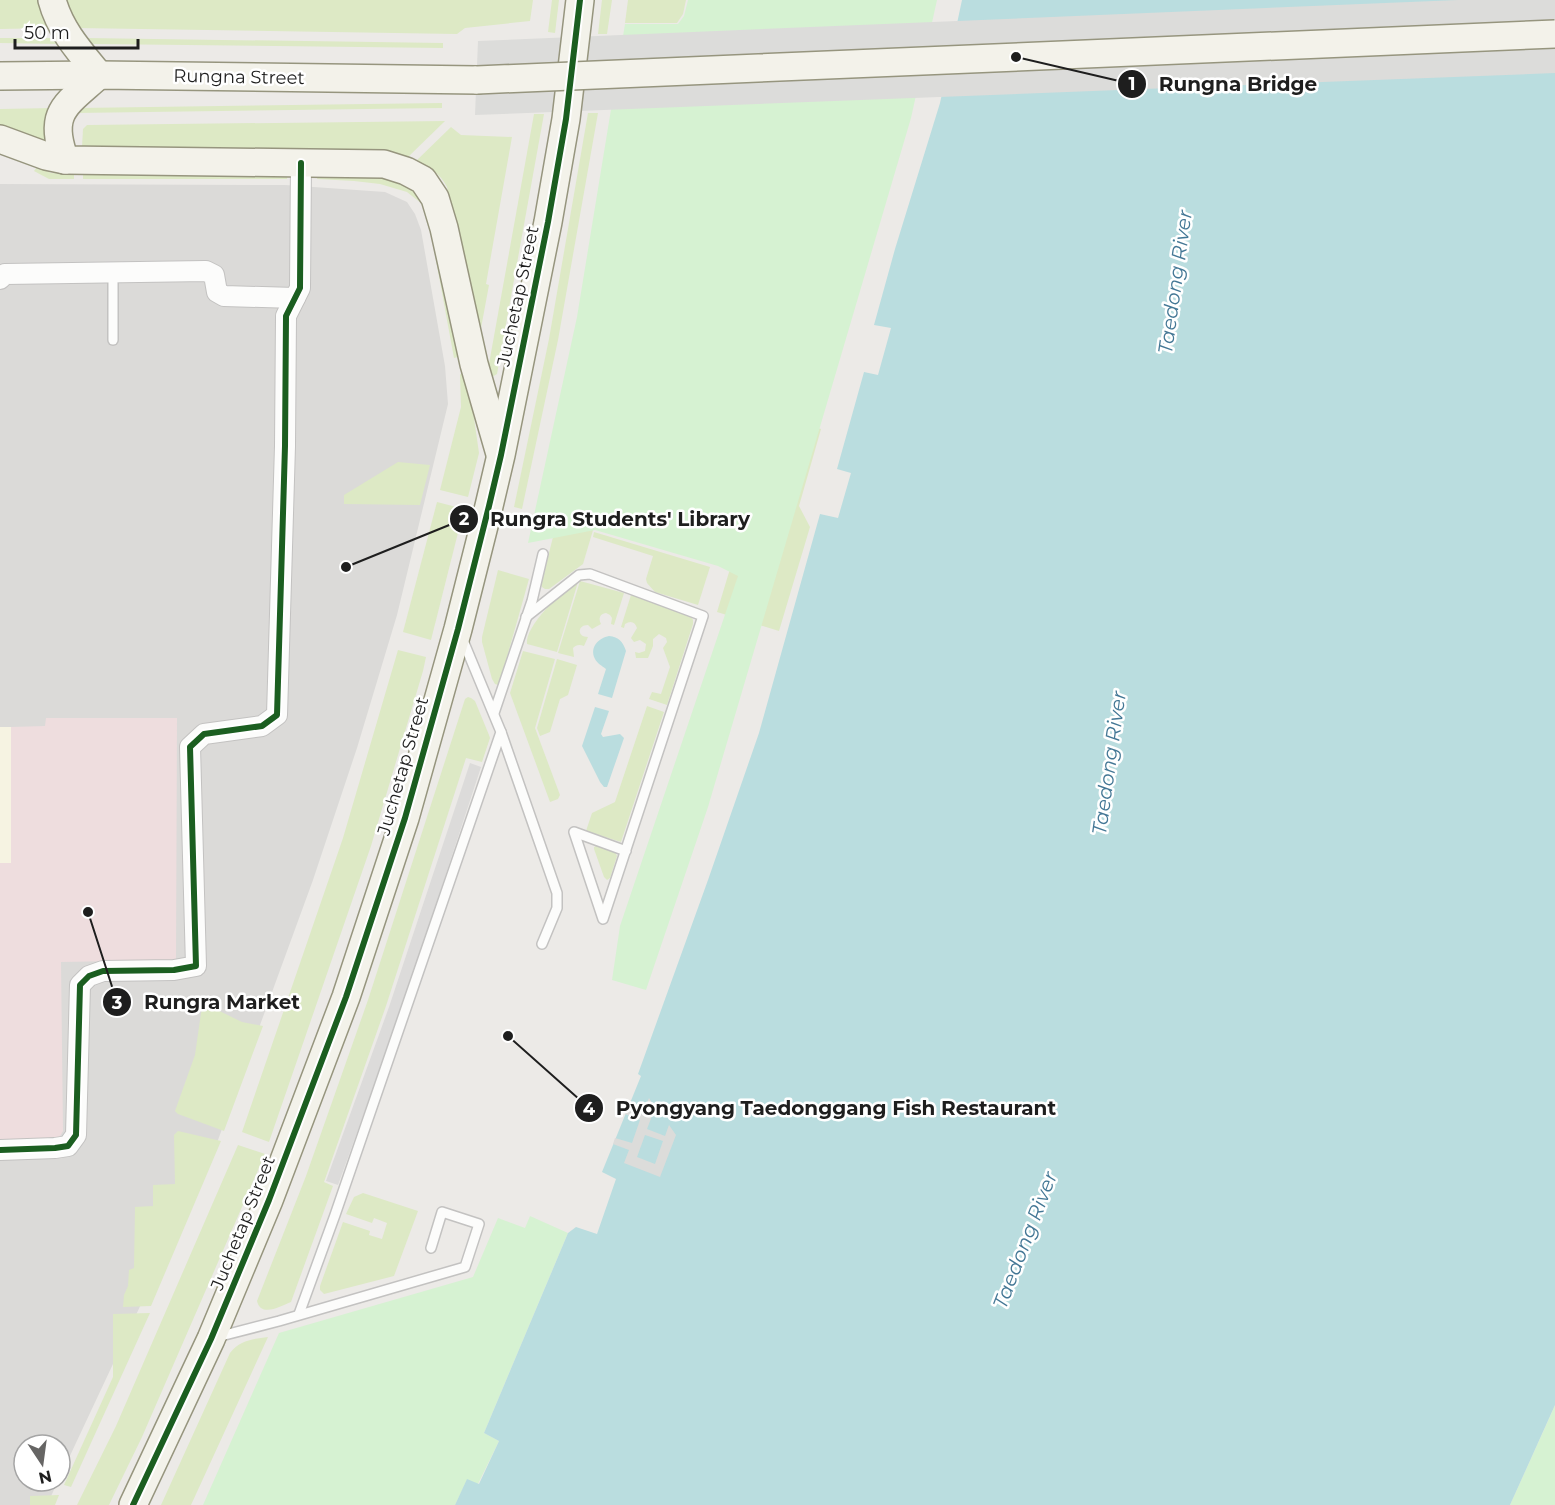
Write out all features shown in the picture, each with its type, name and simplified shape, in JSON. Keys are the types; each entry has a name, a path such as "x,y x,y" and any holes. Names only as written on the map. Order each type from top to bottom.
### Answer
{"main road":[{"path":"52,0 59,20 70,39 99,75 65,106 60,115 58,143 65,160"},
{"name":"Juchetap Street","path":"133,1505 211,1339 269,1200 346,997 405,818 458,629 501,455 549,222 566,118 580,0"},
{"name":"Rungna Street","path":"0,76 99,75 477,80 1555,34"},
{"path":"0,138 46,156 65,160 384,164 406,171 423,180 435,198 444,228 474,364 501,455"}],"street":[{"path":"0,1150 68,1146 76,1136 80,985 89,976 103,971 174,970 196,966 190,747 204,734 262,726 277,715 285,446 286,316 300,288 301,162"},
{"path":"0,279 5,274 206,271 214,275 217,292 224,296 295,298"}],"lane":[{"path":"113,273 113,340"},
{"path":"494,713 532,601 543,554"},
{"path":"526,617 579,575 590,574 703,616 626,851 603,919 574,832 626,851"},
{"path":"458,629 494,713 557,893 557,908 542,944"},
{"path":"299,1314 501,732"},
{"path":"211,1339 465,1267 479,1224 442,1212 431,1248"}],"shaded area":[{"path":"0,184 285,185 385,192 407,202 421,230 445,366 448,404 397,615 357,748 313,880 218,1140 72,1451 72,1433 12,1433 12,1493 52,1493 47,1505 0,1505"},
{"path":"46,718 177,718 176,960 61,962 63,1131 59,1138 53,1140 0,1142 0,863 11,863 11,727 45,726"},
{"path":"0,727 11,727 11,863 0,863"},
{"path":"470,763 481,767 401,1011 338,1185 326,1181 389,1007"}],"green space":[{"path":"0,0 44,0 54,28 0,29"},
{"path":"65,0 533,0 530,21 465,28 457,34 76,28"},
{"path":"552,0 559,0 555,33 548,32"},
{"path":"602,0 612,0 607,34 598,34"},
{"path":"628,0 686,0 683,14 677,23 625,23"},
{"path":"688,0 937,0 911,118 708,807 646,990 612,980 620,926 738,576 718,566 595,530 528,543 577,317 625,24 678,24 684,16"},
{"path":"0,38 58,38 59,44 0,43"},
{"path":"86,38 443,43 443,48 94,44"},
{"path":"442,103 442,108 75,113 79,108"},
{"path":"53,108 54,145 0,127 0,109"},
{"path":"588,113 598,113 558,340 522,509 514,507 549,339"},
{"path":"534,114 544,114 497,374 492,377 487,375"},
{"path":"445,121 406,159 82,147 83,129 87,125"},
{"path":"451,127 461,135 512,137 486,284 489,285 479,339 447,187 434,172 415,162"},
{"path":"37,167 51,173 74,174 74,179 49,179 34,171"},
{"path":"354,172 396,179 428,199 462,356 454,358 431,233 421,203 407,192 380,184 317,179 318,176"},
{"path":"83,174 288,174 287,179 83,179"},
{"path":"463,371 479,453 468,497 440,490 461,407 460,375"},
{"path":"630,405 583,564 549,589 545,589 541,585 553,537"},
{"path":"776,416 821,429 799,506 810,527 779,631 717,612"},
{"path":"398,462 430,465 420,505 344,504 344,495"},
{"path":"437,502 464,509 431,640 403,632"},
{"path":"594,532 710,567 698,605 655,592 646,579 653,556 593,537"},
{"path":"498,570 529,579 498,685 492,679 482,637"},
{"path":"580,581 624,593 614,625 611,624 610,615 606,613 600,617 601,624 592,629 588,625 580,629 582,635 588,637 584,646 578,645 573,648 574,657 558,653"},
{"path":"578,582 557,652 527,644 532,628 546,609"},
{"path":"631,595 689,614 693,620 667,705 649,699 652,692 661,694 670,667 663,648 667,642 666,638 659,634 653,639 648,658 636,658 635,652 645,651 646,644 640,640 634,642 631,638 637,628 634,623 629,622 624,628 621,627"},
{"path":"398,650 426,657 423,671 371,846 269,1142 242,1132 343,838"},
{"path":"523,651 555,659 535,728 560,795 558,799 550,802 510,693"},
{"path":"557,659 577,665 568,695 560,699 550,732 540,736 537,728"},
{"path":"468,697 475,701 490,738 482,762 466,758 386,1006 324,1182 333,1186 291,1302 277,1308 263,1309 257,1301 306,1176 368,1000 465,699"},
{"path":"647,706 664,712 621,842 586,831 592,813 615,802"},
{"path":"598,845 615,852 617,856 610,878 607,880 594,849"},
{"path":"205,1004 242,1022 263,1026 224,1131 175,1111 195,1055 201,1013"},
{"path":"178,1131 221,1141 151,1306 123,1307 129,1270 134,1268 135,1207 153,1206 153,1185 175,1184 174,1135"},
{"path":"238,1145 265,1154 142,1437 109,1505 77,1505 116,1426"},
{"path":"363,1193 418,1211 394,1276 324,1294 320,1286 343,1222 370,1231 369,1235 382,1239 387,1223 374,1218 372,1223 346,1214 354,1197"},
{"path":"530,1216 568,1233 484,1433 499,1441 478,1484 467,1480 455,1505 203,1505 279,1333 473,1277 498,1218 525,1228"},
{"path":"150,1313 72,1485 72,1467 113,1377 113,1314"},
{"path":"268,1337 191,1505 161,1505 230,1353 242,1343"},
{"path":"1555,1405 1555,1505 1510,1505 1552,1412"},
{"path":"59,1495 55,1505 30,1505 30,1496"}],"water":[{"name":"Taedong River","path":"962,0 1555,0 1555,1405 1510,1505 455,1505 467,1479 479,1484 499,1441 484,1433 568,1233 576,1227 597,1234 616,1179 602,1172 641,1076 638,1074 759,733 820,514 838,518 851,473 837,469 864,372 878,375 891,328 874,325 940,103"},
{"path":"609,636 620,640 626,651 612,698 598,694 606,669 593,655 594,647 599,641"},
{"path":"595,707 609,711 601,734 603,737 620,734 624,738 607,787 600,782 582,746"}],"pier":[{"path":"1458,0 1555,0 1555,73 475,115 478,41"},
{"path":"649,1098 655,1108 647,1129 665,1136 669,1125 676,1135 660,1177 624,1163 629,1150 613,1144 615,1138 632,1143 640,1120 625,1114 627,1109 642,1114","holes":["645,1135 663,1141 655,1164 637,1157"]}],"cycle path":[{"path":"133,1505 211,1339 269,1200 346,997 405,818 458,629 501,455 548,222 566,119 580,0"},
{"path":"0,1150 68,1146 76,1135 80,985 89,976 103,971 174,970 196,966 190,747 204,734 262,726 277,715 285,446 286,316 300,288 301,163"}],"place":[{"name":"Rungna Bridge","path":"1016,57"},
{"name":"Rungra Students' Library","path":"346,567"},
{"name":"Rungra Market","path":"88,912"},
{"name":"Pyongyang Taedonggang Fish Restaurant","path":"508,1036"}]}
